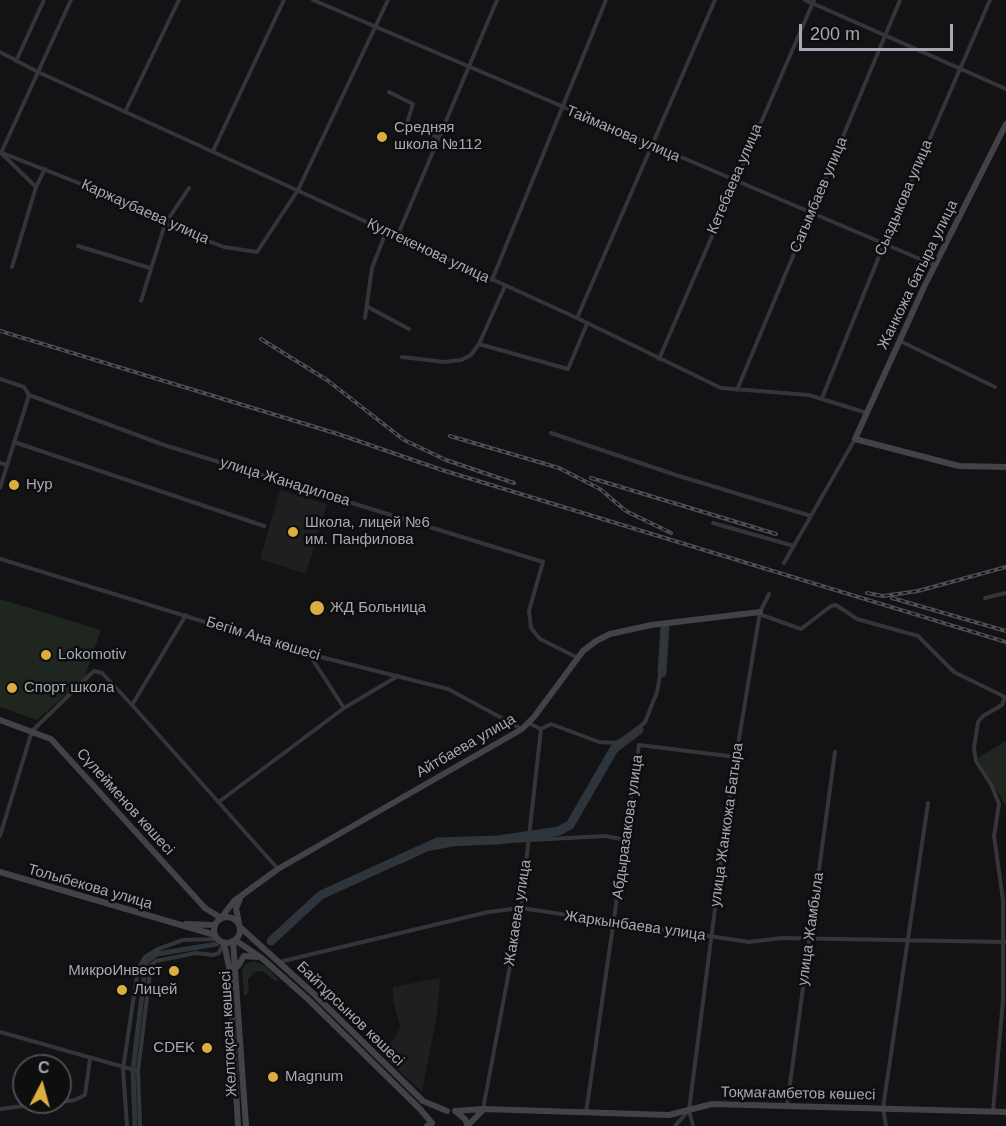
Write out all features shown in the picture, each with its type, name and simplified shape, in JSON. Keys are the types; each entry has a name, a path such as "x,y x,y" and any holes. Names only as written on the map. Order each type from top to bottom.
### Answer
{"street":[{"path":"16,61 44,0"},
{"path":"36,187 1,153 71,0"},
{"path":"125,112 178,0"},
{"path":"213,151 284,0"},
{"name":"Тайманова улица","path":"313,0 934,265"},
{"path":"298,190 388,0"},
{"path":"397,237 497,0"},
{"path":"492,280 606,0"},
{"path":"577,318 715,0"},
{"path":"805,0 1006,89"},
{"name":"Сагымбаев улица","path":"737,390 900,0"},
{"name":"Сыздыкова улица","path":"822,398 884,244 990,0"},
{"name":"Кетебаева улица","path":"659,359 813,2"},
{"name":"Култекенова улица","path":"0,52 38,72 577,318 721,388 822,398 867,412"},
{"path":"389,92 412,104 407,123 439,138"},
{"name":"Жанкожа батыра улица","path":"855,439 934,265 1006,124"},
{"name":"Каржаубаева улица","path":"1,153 99,191 165,224 224,247 257,252 298,190"},
{"path":"12,267 36,187 45,169"},
{"path":"141,301 165,224 189,188"},
{"path":"365,318 372,268 386,232"},
{"path":"78,246 150,268"},
{"path":"402,357 444,362 461,360 471,355 479,344 505,286"},
{"path":"368,307 409,329"},
{"path":"479,344 568,369 587,324"},
{"path":"899,341 995,387"},
{"name":"улица Жанадилова","path":"0,379 24,387 29,395 164,445 543,562 529,611 531,628 540,639 578,658"},
{"path":"0,488 29,395"},
{"path":"551,433 679,476 811,516"},
{"path":"784,563 855,439 959,466 1006,467"},
{"path":"14,442 264,526"},
{"path":"0,463 7,465"},
{"path":"712,523 794,546"},
{"name":"Бегім Ана көшесі","path":"0,559 309,654 448,688 522,729"},
{"path":"985,598 1006,592"},
{"name":"улица Жанкожа Батыра","path":"689,1110 736,757 759,613 769,594"},
{"path":"759,613 801,629 831,606 836,605 857,619 918,636 954,672 1005,697 1002,705 983,716 978,722 974,748 976,761 992,786 999,804 994,836 1003,900 1003,1000 993,1112"},
{"name":"Айтбаева улица","path":"221,918 244,894 278,869 522,729 588,647 609,634 663,623 759,613"},
{"path":"132,705 186,615"},
{"path":"528,723 541,729 551,724 599,742 616,743 631,735 645,722 657,692 663,660 663,623"},
{"path":"309,654 344,708"},
{"path":"0,836 32,731 94,671 102,673 132,705 220,801 278,869"},
{"path":"220,801 344,708 398,676"},
{"name":"Сүлейменов көшесі","path":"0,720 51,739 205,908 221,918"},
{"name":"Жакаева улица","path":"483,1109 520,908 541,729"},
{"name":"Абдыразакова улица","path":"586,1113 639,745 736,757"},
{"name":"улица Жамбыла","path":"787,1106 835,752"},
{"path":"886,1126 884,1108 928,802"},
{"path":"400,862 428,849 455,844 604,836 626,840"},
{"name":"Толыбекова улица","path":"0,873 173,924"},
{"path":"173,924 216,937 224,943 234,941 239,926 236,908 244,894"},
{"name":"Жаркынбаева улица","path":"270,965 488,912 520,908 749,942 809,939 1004,942"},
{"path":"216,937 215,925 221,918 229,917 239,926"},
{"path":"173,924 215,925"},
{"name":"Байтұрсынов көшесі","path":"239,926 423,1101 447,1111"},
{"path":"127,1126 123,1069 138,969 145,957 158,949 183,940 216,937"},
{"name":"Байтұрсынов көшесі","path":"234,941 263,959 310,1001 430,1125"},
{"name":"Желтоқсан көшесі","path":"234,941 246,1126"},
{"path":"140,1126 138,1071 151,965 156,961 196,953 213,955 219,952 224,943"},
{"name":"Желтоқсан көшесі","path":"224,943 229,967 238,1126"},
{"path":"237,973 243,956 250,955 263,959"},
{"path":"0,1032 123,1069 138,1071"},
{"path":"72,1098 85,1095 90,1059"},
{"name":"Тоқмағамбетов көшесі","path":"447,1111 483,1109 669,1115 712,1104 1006,1112"},
{"path":"455,1111 465,1119 468,1125 483,1109"},
{"path":"675,1126 689,1110"},
{"path":"689,1110 693,1126"},
{"path":"430,1125 438,1115 447,1111"}],"shaded area":[{"name":"Школа, лицей №6 им. Панфилова","path":"280,490 327,504 306,574 260,559"},
{"name":"Lokomotiv","path":"0,599 101,630 84,679 37,720 0,707"},
{"path":"1006,741 1006,806 977,758"},
{"path":"254,961 266,966 279,980 275,981 263,971 254,972 248,980 249,992 244,997 242,970 246,964"},
{"path":"440,978 437,1014 422,1092 380,1053 395,1038 400,1027 393,1001 393,987"}],"waterway":[{"path":"662,673 665,625"},
{"path":"271,941 321,895 437,842 498,840 559,831 570,825 614,749 639,730"},
{"path":"135,1126 133,1070 146,962 157,954 217,944"}],"railway":[{"path":"0,331 338,434 442,470 1006,642"},
{"path":"261,339 327,380 404,440 446,460 514,483"},
{"path":"450,436 559,468 600,489 626,511 671,533"},
{"path":"591,478 776,534"},
{"path":"867,593 883,596 918,591 1006,567"},
{"path":"892,598 1006,631"}],"place":[{"name":"Средняя школа №112","path":"382,137"},
{"name":"Нур","path":"14,485"},
{"name":"Школа, лицей №6 им. Панфилова","path":"293,532"},
{"name":"ЖД Больница","path":"317,608"},
{"name":"Lokomotiv","path":"46,655"},
{"name":"Спорт школа","path":"12,688"},
{"name":"МикроИнвест","path":"174,971"},
{"name":"Лицей","path":"122,990"},
{"name":"CDEK","path":"207,1048"},
{"name":"Magnum","path":"273,1077"}]}
